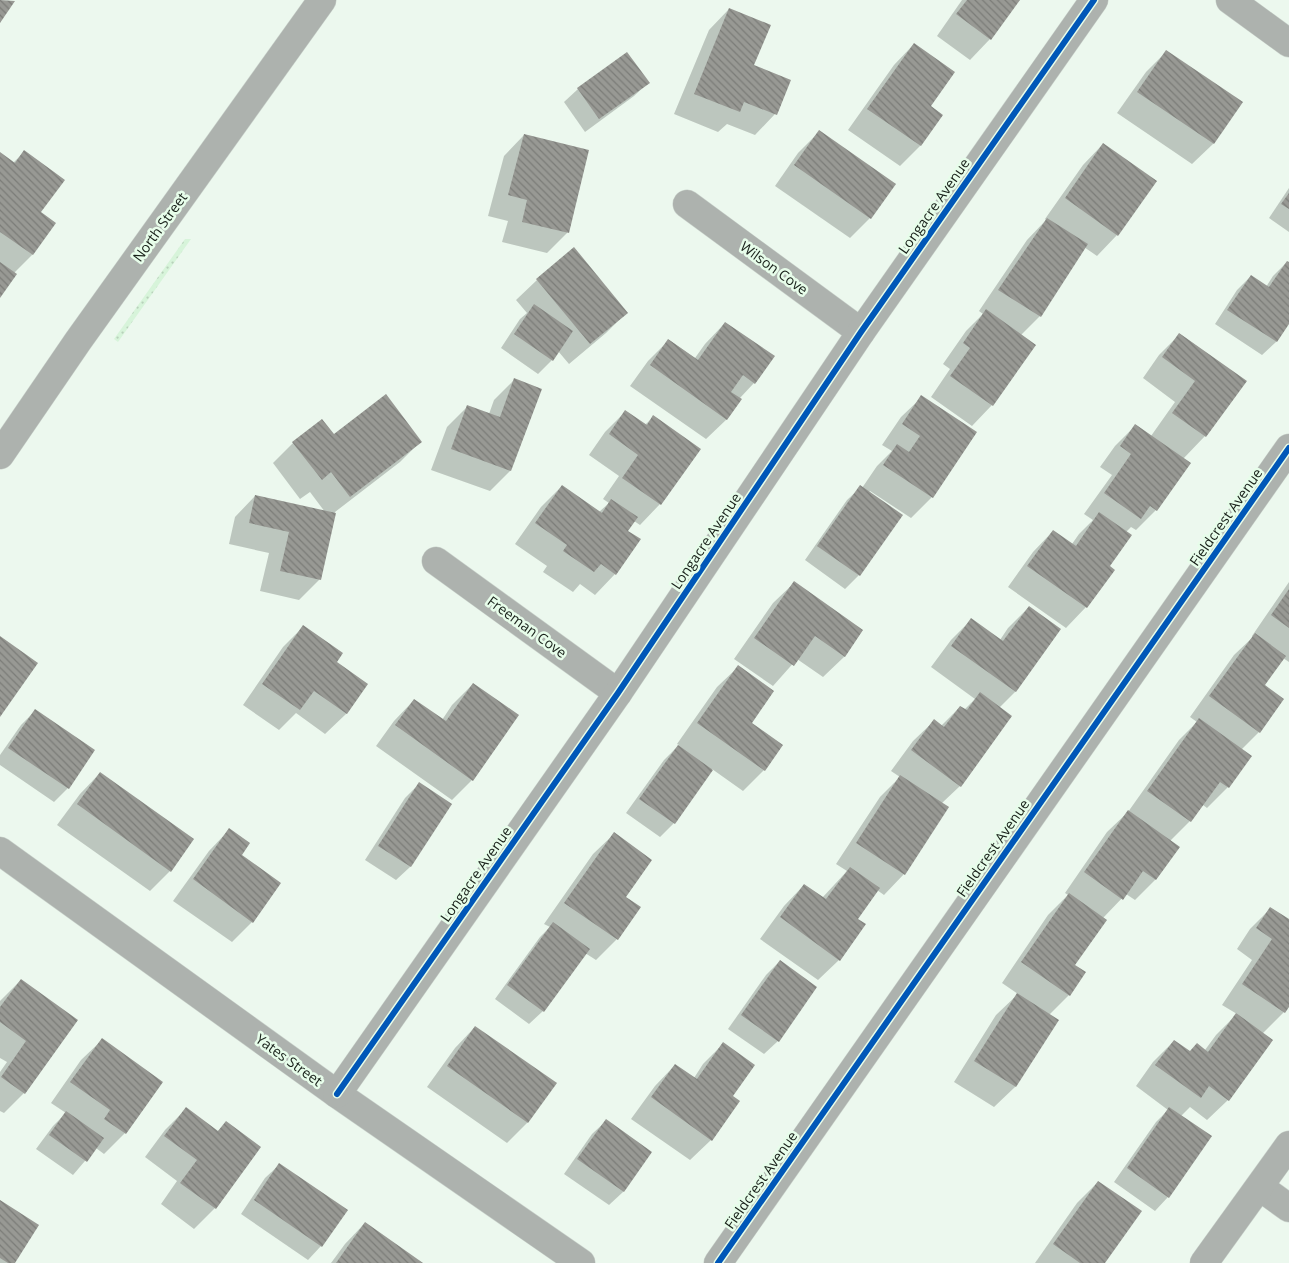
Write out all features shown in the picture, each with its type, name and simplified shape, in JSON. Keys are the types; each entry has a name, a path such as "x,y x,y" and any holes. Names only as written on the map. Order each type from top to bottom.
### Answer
{"street":[{"name":"North Street","path":"0,455 90,324 322,0"},
{"name":"Longacre Avenue","path":"337,1094 618,693 862,332 1094,0"},
{"path":"1230,0 1289,43"},
{"name":"Wilson Cove","path":"687,204 862,332"},
{"name":"Fieldcrest Avenue","path":"718,1263 1289,448"},
{"name":"Freeman Cove","path":"436,561 618,693"},
{"name":"Yates Street","path":"0,851 337,1094 581,1263"},
{"path":"1204,1263 1289,1145"},
{"path":"1260,1187 1289,1208"}],"green space":[{"path":"185,239 191,239 118,342 114,339"}],"building":[{"path":"0,0 15,1 0,23"},
{"path":"967,0 1020,0 991,40 956,14"},
{"path":"729,8 771,25 754,65 791,80 777,115 744,102 740,112 694,94"},
{"path":"914,43 955,72 931,106 943,115 921,146 867,109"},
{"path":"1166,50 1243,102 1214,144 1137,92"},
{"path":"627,52 650,83 599,119 577,88"},
{"path":"819,130 896,184 871,219 794,165"},
{"path":"524,134 589,150 569,233 522,222 527,200 508,195"},
{"path":"1103,143 1157,181 1118,236 1065,198"},
{"path":"24,150 65,180 41,212 56,223 33,255 0,232 0,152 15,163"},
{"path":"1289,193 1289,209 1281,204"},
{"path":"1047,218 1088,244 1041,317 998,290"},
{"path":"574,247 628,313 590,344 536,279"},
{"path":"1287,261 1289,262 1289,324 1277,342 1227,310 1251,275 1269,287"},
{"path":"0,262 17,274 0,298"},
{"path":"534,304 573,331 553,361 514,334"},
{"path":"986,309 1036,345 993,406 950,376 970,348 963,343"},
{"path":"725,322 775,356 755,384 743,375 731,392 742,399 727,420 650,365 668,339 698,360"},
{"path":"1179,333 1247,381 1206,437 1172,413 1195,381 1162,357"},
{"path":"514,378 542,389 511,471 451,449 467,405 500,417"},
{"path":"386,394 422,442 350,497 331,472 322,480 292,442 322,419 334,434"},
{"path":"921,395 977,432 933,498 883,465 897,444 909,452 920,436 902,424"},
{"path":"625,410 647,425 653,415 701,449 661,505 622,478 638,455 609,434"},
{"path":"1135,424 1191,463 1157,511 1150,506 1141,519 1104,493 1131,454 1120,446"},
{"path":"562,485 602,513 611,499 638,517 628,531 641,539 616,575 601,564 594,572 563,551 567,545 535,523"},
{"path":"860,485 903,515 860,576 817,546"},
{"path":"255,495 336,513 321,580 280,571 289,532 249,523"},
{"path":"1099,512 1132,535 1110,566 1115,570 1087,608 1027,566 1053,530 1076,546"},
{"path":"794,581 863,630 845,657 815,636 794,666 754,638"},
{"path":"1289,589 1289,628 1271,615"},
{"path":"1029,606 1061,629 1016,692 951,646 971,618 1003,641"},
{"path":"303,625 343,653 337,662 368,684 347,714 314,691 300,710 262,684"},
{"path":"1255,633 1286,656 1265,685 1284,699 1260,733 1209,696"},
{"path":"0,636 38,663 0,717"},
{"path":"738,665 774,691 752,723 783,745 765,771 697,723"},
{"path":"473,683 519,715 473,781 395,725 414,699 446,721"},
{"path":"980,692 1012,716 961,787 911,750 934,719 944,727 960,706 967,710"},
{"path":"35,709 95,750 69,789 8,748"},
{"path":"1199,718 1252,756 1229,788 1220,782 1191,822 1147,791"},
{"path":"678,745 713,770 675,824 639,799"},
{"path":"100,772 194,839 171,872 77,804"},
{"path":"900,775 949,807 905,875 856,843"},
{"path":"419,782 452,804 411,867 378,846"},
{"path":"1128,810 1180,847 1156,880 1143,871 1123,900 1084,872"},
{"path":"229,828 250,843 242,855 281,883 253,923 193,879"},
{"path":"614,832 652,860 626,897 641,907 618,940 564,903"},
{"path":"850,867 880,888 858,919 866,924 840,961 780,917 804,884 826,899"},
{"path":"1069,893 1107,920 1075,965 1086,972 1070,996 1021,962"},
{"path":"1270,907 1289,919 1289,1007 1285,1013 1242,984 1272,939 1256,928"},
{"path":"553,922 590,949 544,1012 507,985"},
{"path":"780,960 817,987 779,1042 741,1015"},
{"path":"21,979 78,1020 25,1094 1,1077 26,1041 0,1022 0,1007"},
{"path":"1017,993 1059,1020 1016,1087 974,1061"},
{"path":"1236,1013 1273,1040 1229,1101 1209,1086 1201,1098 1155,1065 1174,1040 1190,1051 1197,1043 1208,1052"},
{"path":"475,1026 557,1083 528,1123 447,1066"},
{"path":"102,1038 163,1082 126,1134 104,1119 110,1110 70,1082"},
{"path":"723,1042 755,1065 733,1096 740,1101 712,1141 651,1097 675,1064 697,1079"},
{"path":"186,1107 218,1131 226,1121 261,1147 216,1209 180,1183 197,1160 164,1136"},
{"path":"1169,1107 1212,1136 1169,1198 1127,1168"},
{"path":"66,1111 104,1138 87,1162 49,1135"},
{"path":"606,1119 652,1152 624,1192 577,1159"},
{"path":"279,1163 348,1210 322,1247 254,1200"},
{"path":"1098,1181 1142,1211 1105,1263 1080,1263 1053,1244"},
{"path":"0,1200 39,1225 15,1263 8,1263 0,1258"},
{"path":"365,1222 423,1263 336,1263"}],"cycle path":[{"path":"337,1094 618,693 861,332 1094,0"},
{"path":"718,1263 1289,448"}]}
